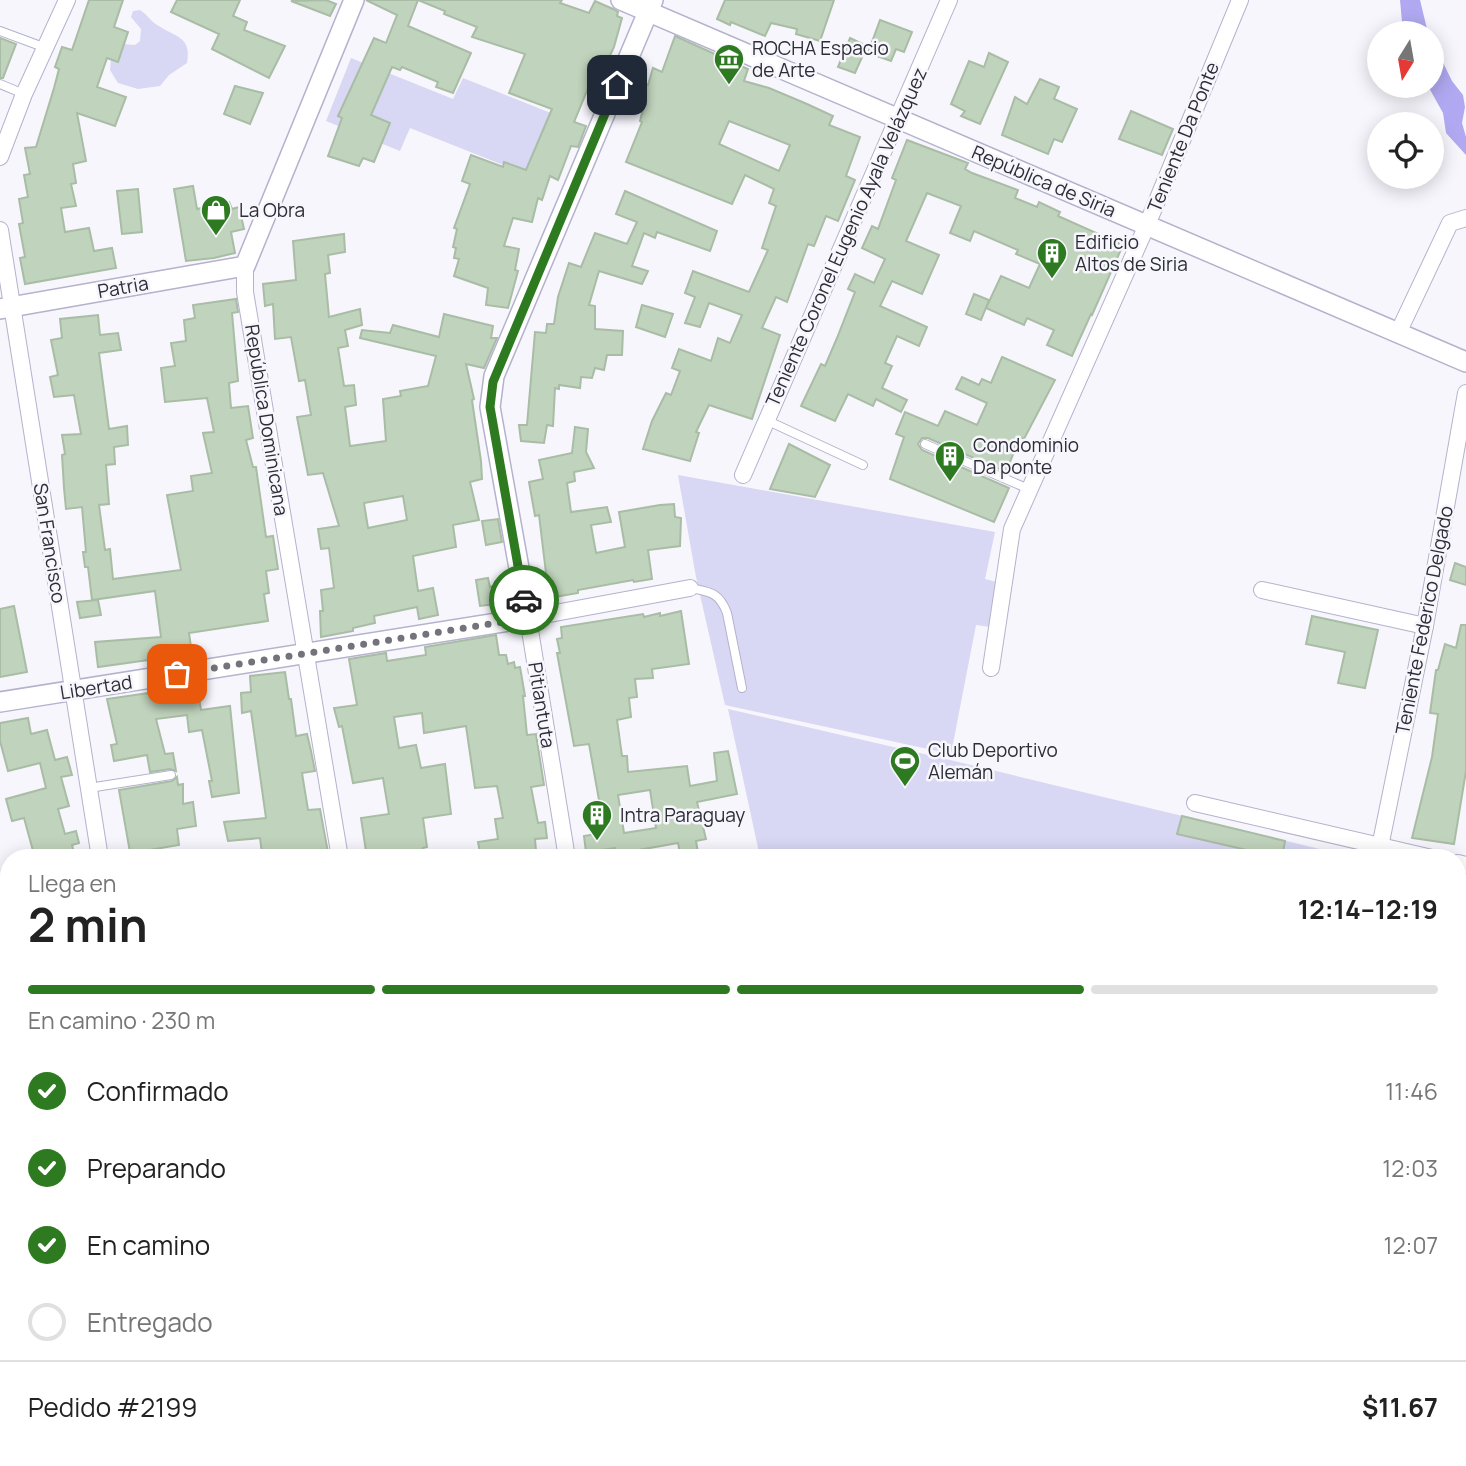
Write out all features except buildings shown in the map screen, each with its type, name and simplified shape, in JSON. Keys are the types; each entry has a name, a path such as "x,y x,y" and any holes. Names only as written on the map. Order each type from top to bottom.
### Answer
{"street":[{"path":"0,157 6,124 24,94 67,0"},
{"name":"República Dominicana","path":"338,849 245,292 245,266 354,0"},
{"name":"República de Siria","path":"621,0 651,6 898,119 1466,362"},
{"name":"Teniente Coronel Eugenio Ayala Velázquez","path":"743,474 949,0"},
{"name":"Teniente Da Ponte","path":"991,668 1009,540 1147,225 1240,0"},
{"name":"Pitiantuta","path":"566,849 490,407 494,376 651,6"},
{"path":"1398,333 1451,223 1466,218"},
{"name":"San Francisco","path":"0,230 6,307 99,849"},
{"name":"Patria","path":"6,307 245,266"},
{"name":"Teniente Federico Delgado","path":"1380,847 1425,626 1466,393"},
{"name":"Libertad","path":"0,702 528,618 690,588"},
{"path":"1262,590 1425,626"},
{"path":"1195,803 1389,849"}],"lane":[{"path":"0,31 46,48"},
{"path":"0,84 24,94"},
{"path":"766,420 863,465"},
{"path":"925,444 1031,490"},
{"path":"690,588 713,593 723,602 742,688"},
{"path":"89,788 171,775"}],"shaded area":[{"path":"1400,0 1420,0 1425,21 1402,21"},
{"path":"140,10 155,23 181,38 188,54 187,63 169,75 160,86 138,89 118,83 110,70 111,58 123,44 135,45 140,41 141,29 131,17 133,11"},
{"path":"351,58 453,99 463,78 571,121 546,182 410,128 400,151 326,121"},
{"path":"1444,65 1463,95 1465,107 1462,123 1466,137 1466,155 1446,133 1442,112 1435,98 1444,98"},
{"path":"678,475 995,532 985,579 997,582 990,627 976,625 951,754 725,705 696,577"},
{"name":"Club Deportivo Alemán","path":"728,709 1320,849 758,849"}],"way so far":[{"path":"177,674 528,618 524,600"}],"place":[{"name":"ROCHA Espacio de Arte","path":"729,86"},
{"name":"La Obra","path":"216,237"},
{"name":"Edificio Altos de Siria","path":"1052,280"},
{"name":"Condominio Da ponte","path":"950,483"},
{"name":"Club Deportivo Alemán","path":"905,788"},
{"name":"Intra Paraguay","path":"597,842"}],"route":[{"path":"524,600 490,397 494,376 617,85"}]}
